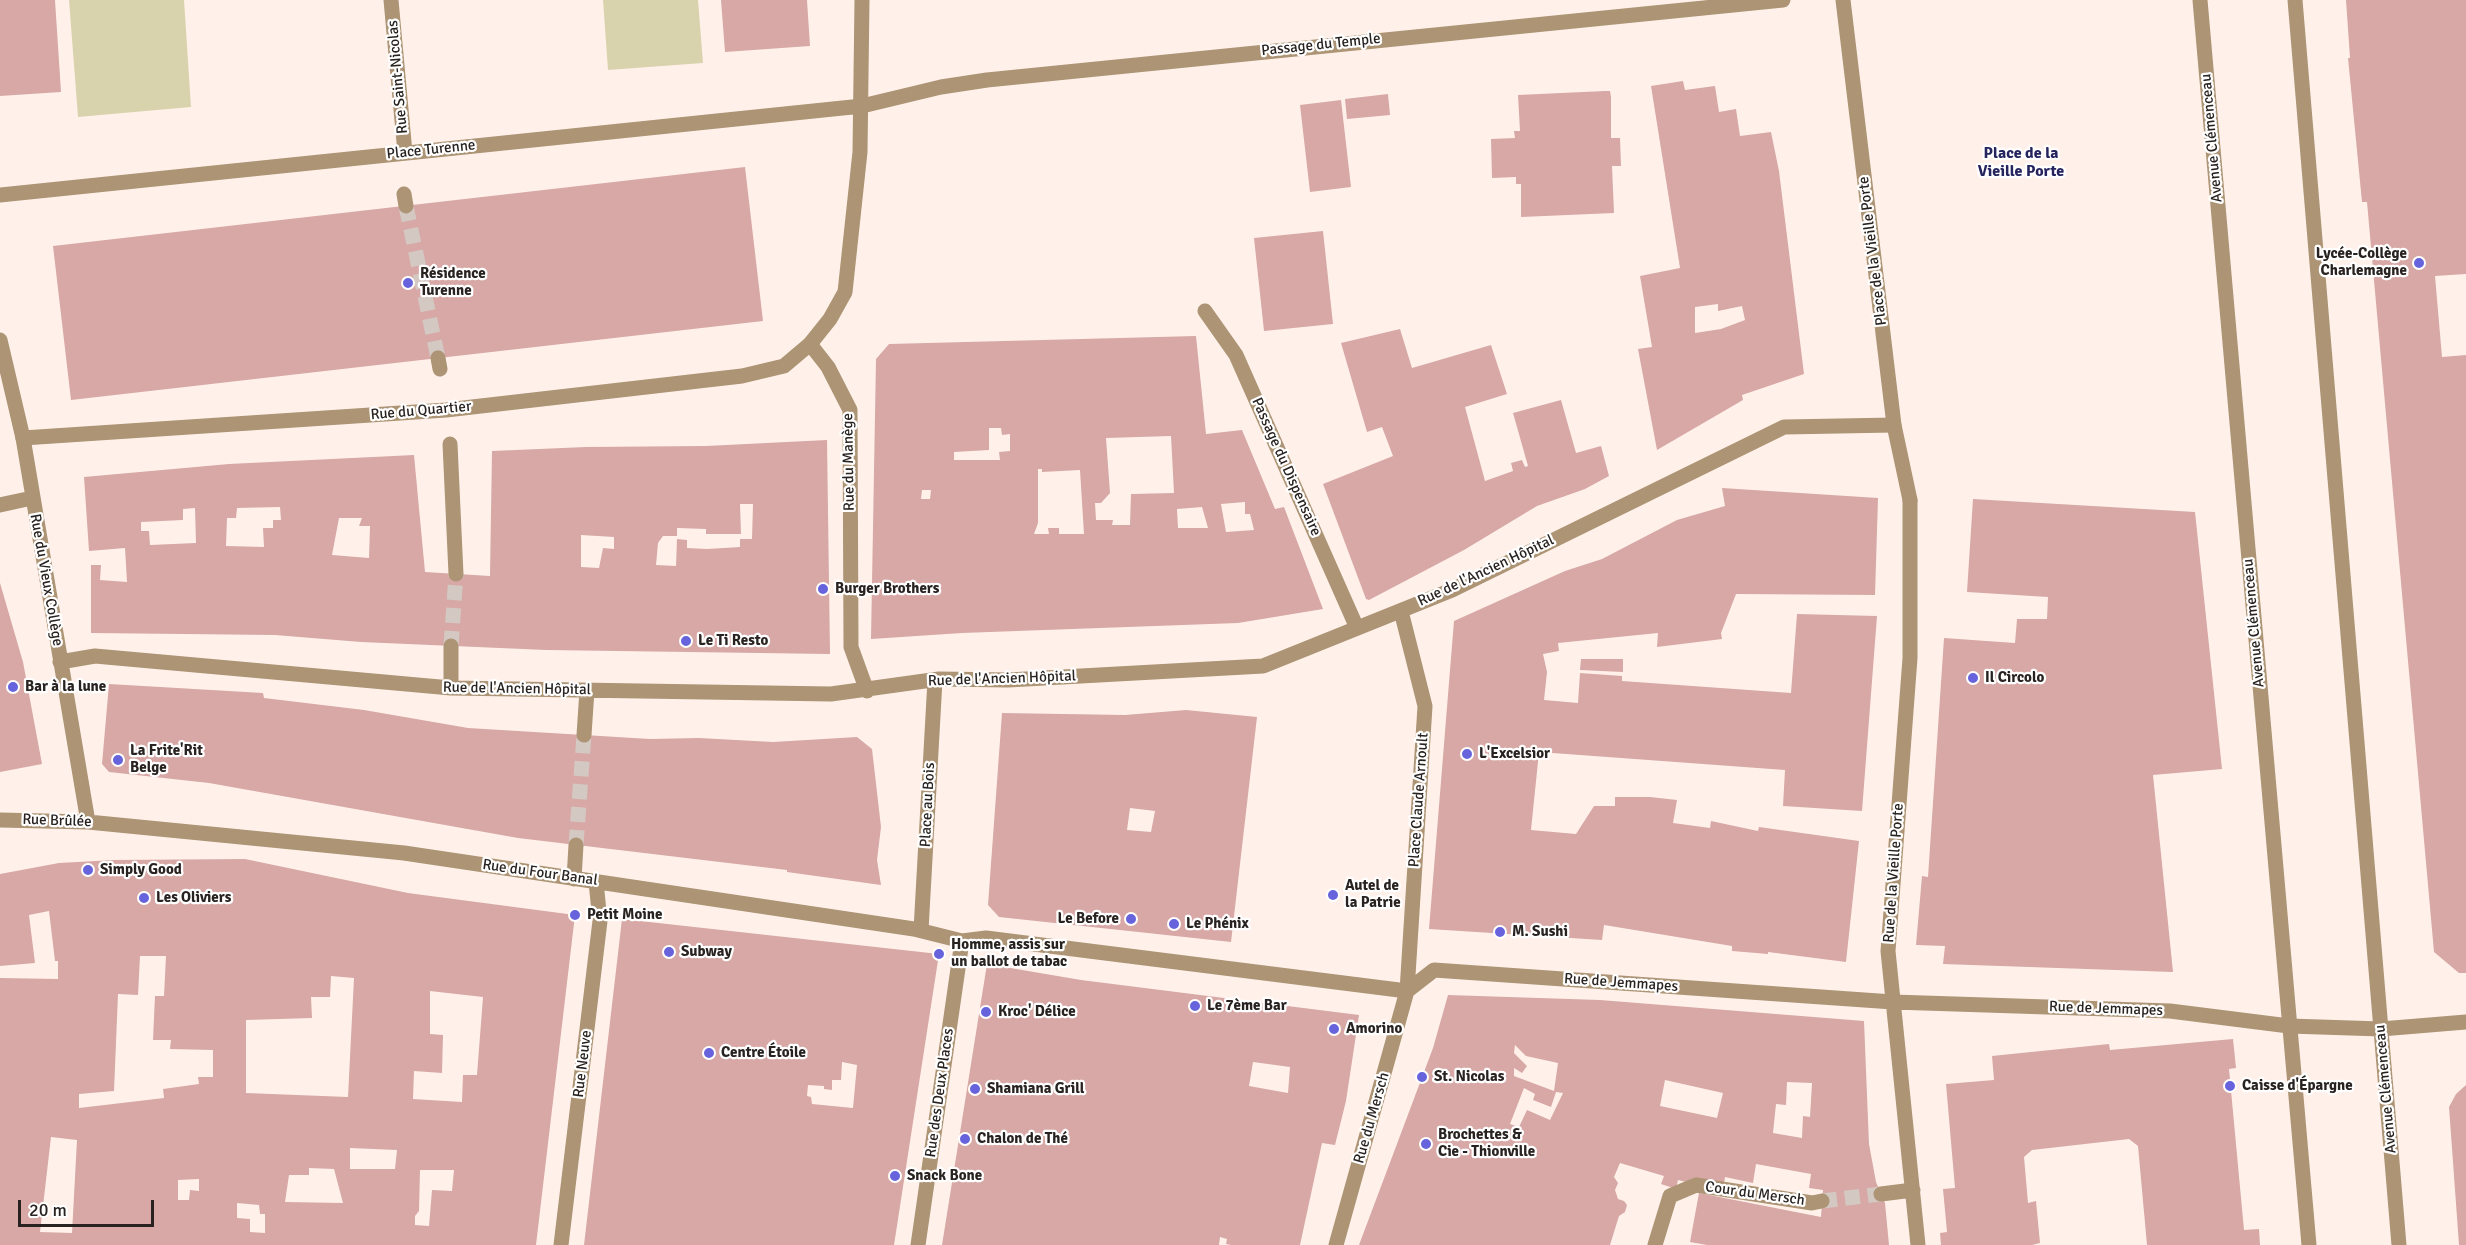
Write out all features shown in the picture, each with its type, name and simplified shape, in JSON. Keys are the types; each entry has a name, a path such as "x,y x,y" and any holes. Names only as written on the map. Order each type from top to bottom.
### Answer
{"street":[{"name":"Rue Saint-Nicolas","path":"391,0 405,153"},
{"path":"810,344 830,319 845,292 862,106 862,0"},
{"name":"Passage du Temple","path":"862,106 941,87 987,80 1783,0"},
{"name":"Place de la Vieille Porte","path":"1843,0 1894,425 1910,500"},
{"name":"Avenue Clémenceau","path":"2199,0 2309,1245"},
{"name":"Avenue Clémenceau","path":"2295,0 2399,1245"},
{"name":"Place Turenne","path":"0,195 862,106"},
{"name":"Passage du Dispensaire","path":"1205,311 1236,355 1357,628"},
{"name":"Rue du Vieux Collège","path":"0,340 23,438 88,822"},
{"name":"Rue du Quartier","path":"23,438 446,410 742,376 784,366 810,344"},
{"name":"Rue du Manège","path":"810,344 828,368 850,410 851,647 867,691"},
{"name":"Rue de l'Ancien Hôpital","path":"60,662 95,656 451,688 831,694 867,691 935,680 1008,680 1263,666 1452,590 1784,427 1894,425"},
{"path":"450,444 456,574"},
{"path":"0,506 32,498"},
{"name":"Rue de la Vieille Porte","path":"1910,500 1910,658 1888,951 1918,1245"},
{"name":"Place Claude Arnoult","path":"1401,611 1425,706 1407,991"},
{"path":"451,646 451,688"},
{"name":"Place au Bois","path":"921,930 935,680"},
{"path":"584,735 587,690"},
{"name":"Rue Brûlée","path":"0,820 88,822 114,825"},
{"name":"Rue du Four Banal","path":"114,825 404,853 921,930 962,941"},
{"path":"574,879 576,844"},
{"name":"Rue Neuve","path":"561,1245 600,921 596,882"},
{"path":"962,941 986,938 1407,991"},
{"name":"Rue des Deux Places","path":"918,1245 962,941"},
{"name":"Rue de Jemmapes","path":"1407,991 1434,970 1893,1002 2170,1011 2289,1026 2381,1029 2466,1022"},
{"name":"Rue du Mersch","path":"1336,1245 1407,991"},
{"name":"Cour du Mersch","path":"1655,1245 1670,1196 1696,1185 1812,1203 1822,1201"},
{"path":"1881,1194 1913,1190"}],"shaded area":[{"path":"69,0 184,0 191,107 78,117"},
{"path":"603,0 698,0 703,63 608,70"}],"building":[{"path":"0,0 55,0 61,92 0,96"},
{"path":"721,0 807,0 810,46 725,52"},
{"path":"2346,0 2466,0 2466,274 2435,276 2442,357 2466,355 2466,973 2459,973 2434,952 2367,202 2362,202 2348,58 2350,58"},
{"path":"1683,81 1685,90 1715,86 1719,112 1736,109 1740,136 1771,132 1779,171 1804,374 1742,395 1743,400 1657,450 1638,349 1652,347 1640,276 1680,268 1651,86","holes":["1718,304 1718,311 1742,306 1745,320 1721,329 1695,333 1695,307"]},
{"path":"1610,91 1611,138 1620,138 1621,166 1612,166 1614,213 1521,217 1521,184 1516,184 1516,177 1492,178 1491,139 1515,138 1514,131 1520,131 1518,95"},
{"path":"1388,94 1390,115 1347,119 1345,99"},
{"path":"1341,100 1351,187 1310,192 1300,105"},
{"name":"Résidence Turenne","path":"745,167 763,321 71,400 53,246"},
{"path":"1323,231 1333,324 1264,331 1254,238"},
{"path":"1400,329 1412,368 1491,345 1507,394 1465,407 1485,481 1513,471 1511,463 1522,460 1525,467 1528,466 1513,413 1561,400 1576,453 1601,446 1609,476 1585,489 1537,506 1464,550 1369,600 1366,599 1323,484 1393,456 1382,427 1367,432 1341,343"},
{"path":"1196,336 1206,434 1242,430 1275,509 1284,507 1323,609 1238,623 962,633 871,639 876,359 889,344","holes":["989,428 1001,428 1002,435 1010,434 1010,451 999,452 1000,460 954,460 954,452 989,450","1171,436 1174,493 1131,494 1130,525 1112,525 1113,520 1096,520 1095,503 1101,503 1110,493 1106,438","1038,469 1042,469 1042,472 1080,470 1084,534 1059,534 1059,528 1048,528 1049,534 1034,534 1038,523","922,490 931,490 930,499 921,499","1245,502 1245,514 1250,514 1254,530 1226,532 1221,504","1202,507 1208,528 1178,528 1177,509"]},
{"path":"827,440 830,654 546,650 361,642 275,635 91,633 91,565 101,565 100,580 127,582 125,548 89,551 84,477 229,464 414,455 425,572 490,576 492,451 586,447 706,446","holes":["740,504 753,504 752,539 740,539 740,547 687,548 687,540 677,539 676,566 656,565 658,543 663,536 677,536 677,528 706,529 706,534 741,534","280,507 281,520 273,520 273,528 263,528 264,547 226,546 227,518 236,518 237,508","195,508 196,543 150,545 149,531 141,531 141,522 183,520 183,509","339,518 362,518 359,526 370,526 369,558 332,555","581,535 614,537 614,549 603,548 599,568 581,567"]},
{"path":"1722,488 1878,498 1875,595 1736,594 1721,633 1722,639 1657,647 1658,633 1558,643 1559,651 1543,654 1547,672 1544,700 1578,703 1580,673 1622,676 1622,681 1791,693 1797,614 1877,616 1862,811 1783,806 1785,770 1539,752 1531,830 1576,834 1594,806 1615,806 1615,797 1650,797 1677,800 1673,823 1710,828 1711,821 1758,831 1759,827 1859,841 1846,962 1768,952 1768,954 1732,951 1732,946 1604,925 1602,940 1429,929 1454,621 1565,571 1602,559 1677,520 1725,506"},
{"path":"1973,499 2195,512 2222,769 2153,775 2173,972 1943,964 1945,946 1916,945 1922,876 1928,877 1944,638 2015,643 2017,619 2047,619 2048,597 1967,592"},
{"path":"0,583 23,662 42,764 0,772"},
{"path":"1581,659 1623,659 1623,672 1580,670"},
{"path":"109,684 263,693 264,698 364,710 468,728 650,739 699,738 773,742 857,737 872,749 881,827 877,860 881,885 787,872 787,870 518,838 209,783 109,772 102,764"},
{"path":"1186,710 1257,717 1231,942 999,917 988,905 1002,713 1125,715","holes":["1130,808 1155,811 1151,832 1127,830"]},
{"path":"245,859 408,893 575,915 536,1245 0,1245 0,978 58,979 58,961 55,961 49,911 29,915 35,963 0,966 0,874 59,863 114,860","holes":["140,956 166,956 164,996 155,996 153,1040 171,1040 170,1049 213,1050 213,1077 198,1077 199,1084 163,1089 164,1098 79,1108 79,1094 114,1091 118,994 138,995","331,976 354,978 348,1097 246,1093 246,1020 312,1018 311,997 330,997","430,991 483,997 477,1075 463,1075 462,1102 413,1099 414,1071 442,1073 443,1035 430,1034","51,1137 77,1140 72,1233 40,1232","350,1148 397,1150 395,1169 350,1169","309,1168 334,1169 343,1203 285,1202 289,1175 309,1175","420,1170 454,1170 452,1191 432,1190 429,1226 415,1225 415,1216 419,1211","199,1179 199,1191 190,1190 189,1200 178,1200 178,1180","237,1203 259,1205 260,1214 265,1214 265,1233 250,1232 250,1219 237,1218"]},
{"name":"Centre Étoile","path":"622,919 939,954 894,1245 584,1245","holes":["842,1062 857,1065 853,1108 812,1104 811,1097 807,1096 808,1085 824,1086 824,1089 832,1090 832,1080 841,1080"]},
{"path":"987,964 1081,980 1359,1015 1346,1101 1335,1145 1322,1143 1300,1245 1231,1245 1226,1244 1227,1239 1220,1237 1219,1245 942,1245","holes":["1253,1062 1290,1067 1288,1093 1249,1086"]},
{"path":"1448,995 1600,1000 1864,1021 1869,1144 1876,1182 1885,1203 1889,1245 1707,1245 1690,1242 1699,1193 1821,1217 1823,1190 1809,1188 1811,1174 1756,1164 1753,1183 1725,1177 1724,1184 1693,1178 1686,1182 1678,1180 1676,1189 1661,1184 1664,1176 1620,1163 1614,1177 1618,1183 1615,1190 1618,1199 1627,1205 1625,1212 1619,1216 1610,1245 1359,1245 1433,1048","holes":["1515,1045 1526,1056 1558,1063 1554,1091 1514,1076 1514,1068 1522,1073 1527,1066 1514,1053","1665,1080 1723,1093 1717,1118 1660,1106","1787,1082 1812,1083 1810,1117 1803,1116 1802,1138 1773,1133 1776,1104 1786,1105","1524,1088 1535,1094 1533,1100 1551,1107 1556,1092 1563,1093 1550,1120 1527,1110 1519,1127 1510,1124"]},
{"path":"2233,1039 2236,1068 2229,1069 2244,1230 2259,1229 2260,1245 2147,1245 2138,1146 2129,1139 2032,1150 2024,1157 2028,1203 2036,1201 2040,1243 2032,1245 1941,1245 1940,1233 1947,1232 1943,1189 1955,1188 1946,1084 1994,1080 1992,1056 2109,1044 2110,1050"},
{"path":"2466,1085 2466,1245 2459,1245 2449,1107 2456,1094"}],"tunnel":[{"path":"406,206 438,358"},
{"path":"451,646 456,574"},
{"path":"576,845 584,735"},
{"path":"1822,1201 1881,1194"}],"place":[{"name":"Lycée-Collège Charlemagne","path":"2419,263"},
{"name":"Résidence Turenne","path":"408,283"},
{"name":"Burger Brothers","path":"823,589"},
{"name":"Le Ti Resto","path":"686,641"},
{"name":"Il Circolo","path":"1973,678"},
{"name":"Bar à la lune","path":"13,687"},
{"name":"L'Excelsior","path":"1467,754"},
{"name":"La Frite'Rit Belge","path":"118,760"},
{"name":"Simply Good","path":"88,870"},
{"name":"Autel de la Patrie","path":"1333,895"},
{"name":"Les Oliviers","path":"144,898"},
{"name":"Petit Moine","path":"575,915"},
{"name":"Le Before","path":"1131,919"},
{"name":"Le Phénix","path":"1174,924"},
{"name":"M. Sushi","path":"1500,932"},
{"name":"Subway","path":"669,952"},
{"name":"Homme, assis sur un ballot de tabac","path":"939,954"},
{"name":"Le 7ème Bar","path":"1195,1006"},
{"name":"Kroc' Délice","path":"986,1012"},
{"name":"Amorino","path":"1334,1029"},
{"name":"Centre Étoile","path":"709,1053"},
{"name":"St. Nicolas","path":"1422,1077"},
{"name":"Caisse d'Épargne","path":"2230,1086"},
{"name":"Shamiana Grill","path":"975,1089"},
{"name":"Chalon de Thé","path":"965,1139"},
{"name":"Brochettes & Cie - Thionville","path":"1426,1144"},
{"name":"Snack Bone","path":"895,1176"}],"district":[{"name":"Place de la Vieille Porte","path":"2021,163"}]}
